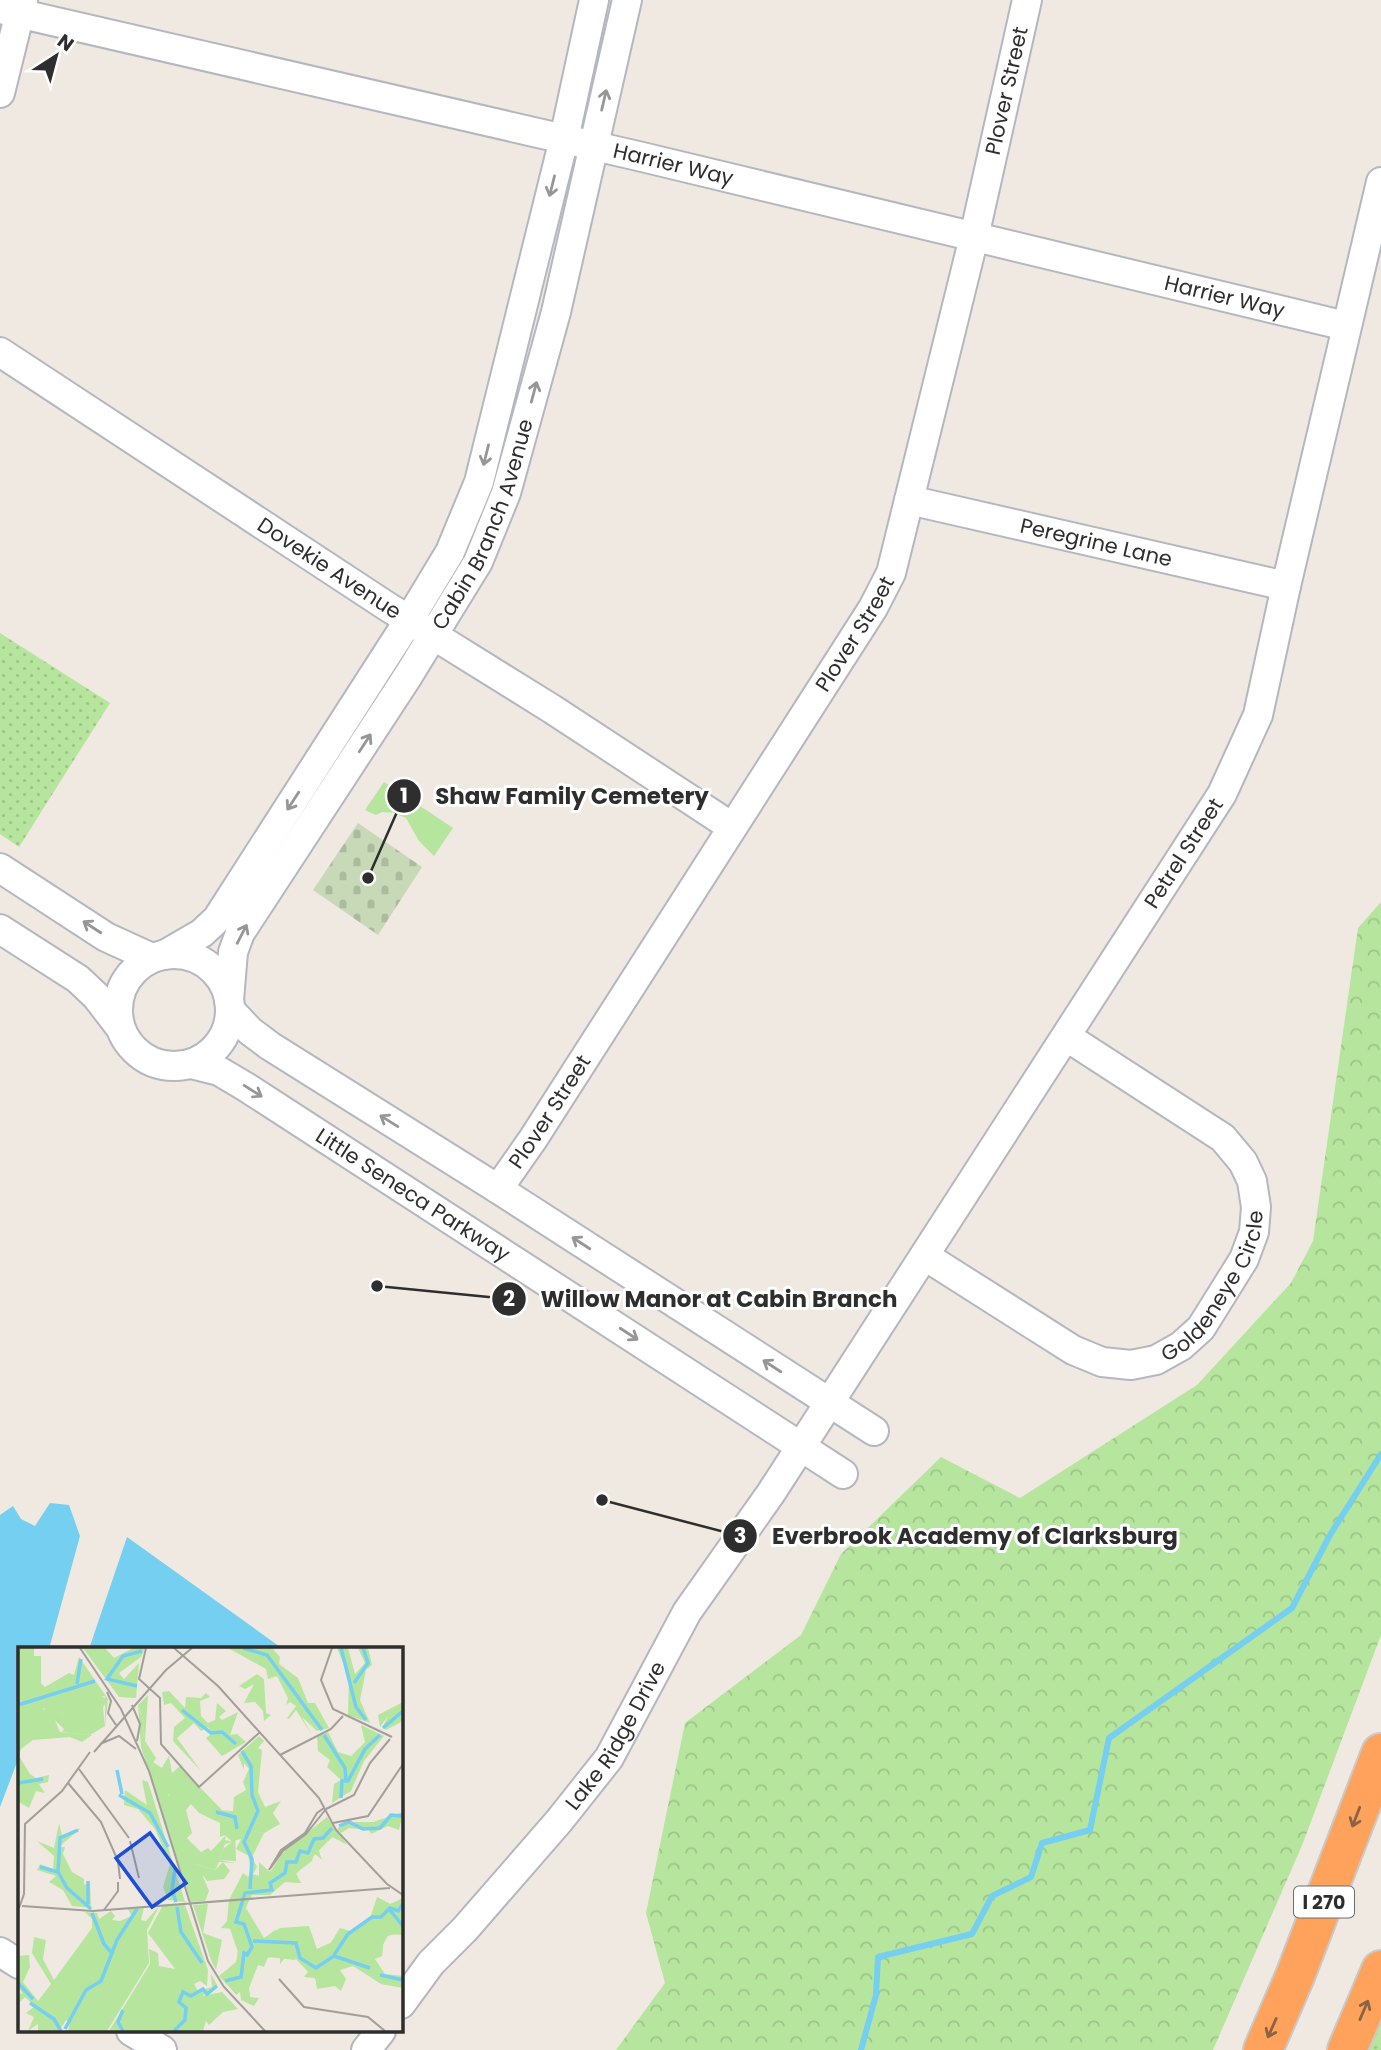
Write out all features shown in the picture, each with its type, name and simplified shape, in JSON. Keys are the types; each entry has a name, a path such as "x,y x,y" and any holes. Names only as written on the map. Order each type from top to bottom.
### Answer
{"highway":[{"name":"I 270","path":"1263,2050 1295,1976 1381,1753"},
{"path":"1347,2050 1381,1970"}],"street":[{"name":"Cabin Branch Avenue","path":"158,956 202,933 217,919 410,620 450,552 480,482 564,139 594,0"},
{"name":"Cabin Branch Avenue","path":"230,1005 233,952 240,933 434,635 478,562 506,494 556,312 627,0"},
{"name":"Plover Street","path":"498,1189 533,1139 873,608 891,573 974,237 1027,0"},
{"name":"Harrier Way","path":"14,8 1346,326"},
{"path":"0,93 14,8"},
{"name":"Petrel Street","path":"801,1446 1222,794 1258,715 1381,182"},
{"name":"Dovekie Avenue","path":"0,352 732,827"},
{"name":"Peregrine Lane","path":"909,500 1286,586"},
{"path":"0,868 106,937 158,956 181,955 205,965 223,984 230,1005 250,1031 270,1046 874,1431"},
{"path":"0,929 78,979 96,996 135,1051 163,1066 191,1064 207,1056 220,1043 228,1027 230,1005"},
{"path":"119,1026 119,1001 127,978 138,966 158,956"},
{"name":"Goldeneye Circle","path":"925,1256 1073,1350 1102,1362 1131,1365 1156,1360 1181,1346 1201,1328 1244,1259 1254,1232 1256,1207 1252,1181 1243,1162 1223,1138 1067,1037"},
{"name":"Little Seneca Parkway","path":"191,1064 219,1071 246,1087 843,1474"},
{"name":"Lake Ridge Drive","path":"402,2003 431,1963 465,1929 609,1759 687,1612 801,1446"},
{"path":"0,1952 18,1963"},
{"path":"133,2032 162,2050"},
{"path":"366,2050 380,2032"}],"green space":[{"path":"0,633 110,703 19,847 0,834"},
{"path":"384,782 453,828 434,856 419,841 406,818 394,813 382,812 376,815 365,810"},
{"path":"358,823 422,867 378,935 313,890"},
{"path":"1381,902 1381,1635 1303,1843 1213,2050 616,2050 665,1983 646,1913 685,1723 801,1635 841,1554 941,1457 1020,1498 1197,1385 1291,1283 1313,1241 1358,928"},
{"path":"1381,2008 1381,2050 1366,2050"}],"water":[{"path":"50,1503 69,1505 80,1536 50,1647 18,1647 18,1760 0,1807 0,1515 13,1506 21,1519 35,1526"},
{"path":"127,1537 280,1647 90,1647"}],"waterway":[{"path":"861,2050 876,1995 878,1957 972,1934 992,1896 1031,1877 1042,1843 1090,1830 1109,1738 1292,1608 1330,1535 1381,1454"}],"place":[{"name":"Shaw Family Cemetery","path":"368,878"},
{"name":"Willow Manor at Cabin Branch","path":"377,1286"},
{"name":"Everbrook Academy of Clarksburg","path":"602,1500"}]}
